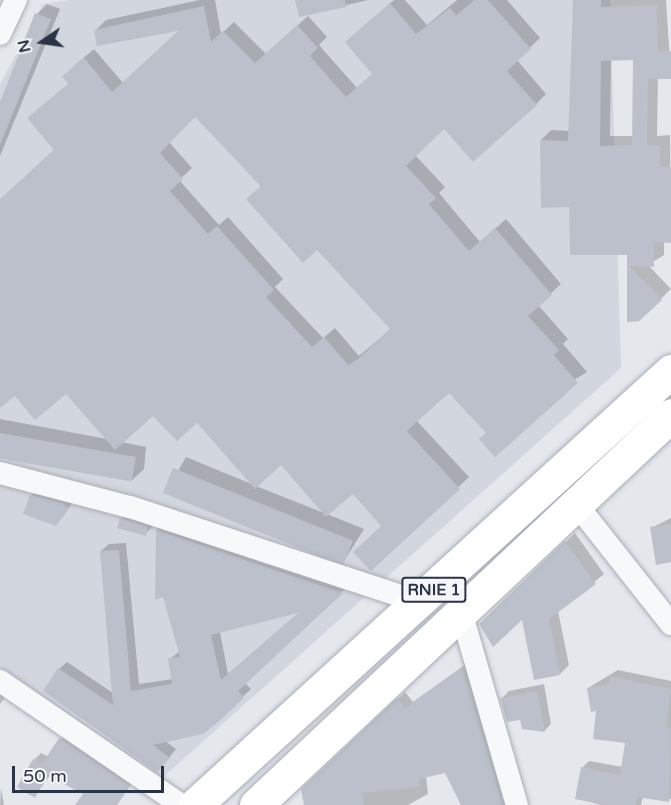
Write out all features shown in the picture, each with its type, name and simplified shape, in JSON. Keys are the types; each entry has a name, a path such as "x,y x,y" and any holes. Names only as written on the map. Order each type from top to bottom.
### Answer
{"highway":[{"name":"RNIE 1","path":"195,805 422,603 671,371"},
{"name":"RNIE 1","path":"256,805 462,615 671,415"}],"street":[{"path":"0,34 16,0"},
{"path":"0,473 130,507 422,603"},
{"path":"577,505 671,624"},
{"path":"462,615 517,805"},
{"path":"0,681 181,805"}],"shaded area":[{"path":"70,0 610,0 621,368 161,779 0,668 0,85 43,4"}],"building":[{"path":"295,0 345,0 346,7 299,17"},
{"path":"474,0 488,0 531,49 507,71 537,105 473,162 444,129 406,166 436,198 429,204 469,251 495,228 552,295 528,316 559,350 554,355 578,383 495,457 479,439 486,433 449,393 432,408 407,431 460,489 371,571 353,552 381,526 353,494 326,517 281,465 255,489 197,423 177,441 153,416 115,450 66,394 35,420 15,396 0,408 0,199 54,150 27,118 68,84 62,76 84,58 112,92 178,31 97,46 94,30 204,6 211,42 223,31 255,63 297,25 318,48 310,56 346,97 372,74 345,42 390,3 416,34 450,8 456,16","holes":["195,117 261,186 246,199 303,263 317,250 390,329 358,359 348,365 324,337 312,347 266,297 274,290 217,226 208,234 170,191 183,179 160,153"]},
{"path":"573,0 601,0 601,7 657,5 658,51 671,51 671,79 648,79 647,145 660,145 660,167 671,167 671,243 654,242 654,267 629,266 662,300 639,321 627,322 627,255 570,255 569,207 541,208 540,140 568,141","holes":["633,60 632,145 600,146 601,61"]},
{"path":"35,13 51,19 0,145 0,102"},
{"path":"0,433 136,457 132,482 0,458"},
{"path":"173,468 353,541 343,566 163,493"},
{"path":"30,495 62,503 69,508 56,526 23,514"},
{"path":"120,518 148,527 146,536 117,528"},
{"path":"671,524 671,562 656,565 650,527"},
{"path":"156,530 343,593 238,691 244,698 203,734 153,745 170,758 157,772 43,691 58,668 113,705 100,551 119,550 131,691 172,684 168,658 180,657 163,597 155,600","holes":["298,613 221,680 211,635"]},
{"path":"565,541 596,584 549,619 560,675 534,680 522,620 493,647 479,624"},
{"path":"462,668 502,805 461,805 445,773 419,779 420,787 362,793 364,805 304,805 301,789 397,698 405,708"},
{"path":"610,676 671,689 666,727 671,728 669,802 637,797 636,805 606,805 575,799 581,767 620,775 625,743 593,739 596,711 591,712 587,688 609,684"},
{"path":"537,691 545,732 522,729 520,720 507,722 500,698"},
{"path":"59,738 130,786 117,805 75,805 83,794 47,775 35,798 17,787 33,759 42,764"}]}
